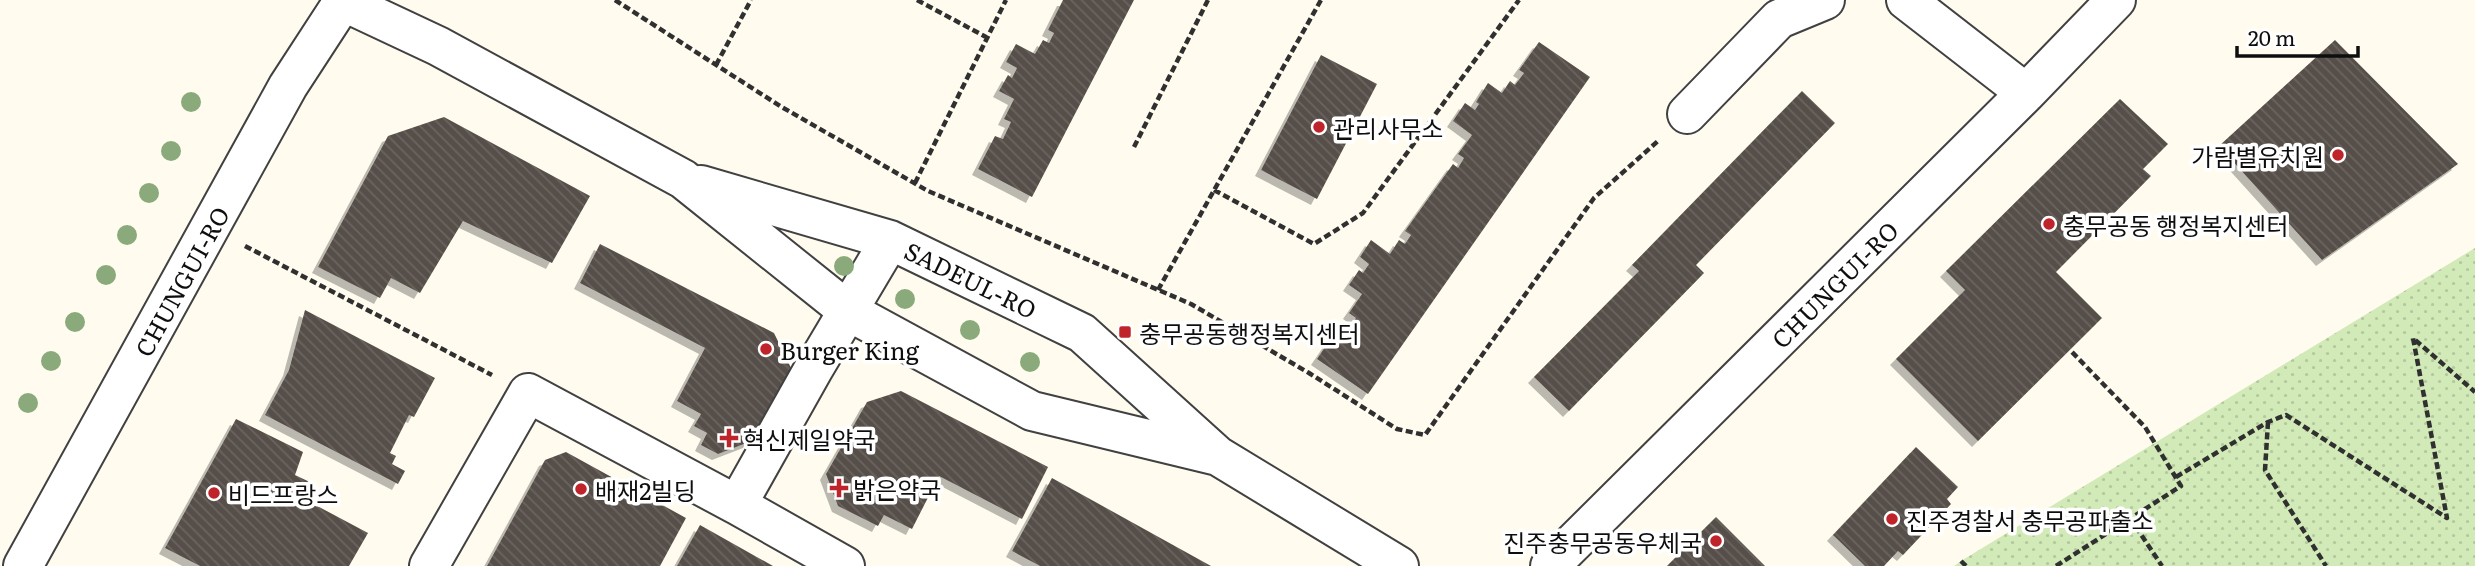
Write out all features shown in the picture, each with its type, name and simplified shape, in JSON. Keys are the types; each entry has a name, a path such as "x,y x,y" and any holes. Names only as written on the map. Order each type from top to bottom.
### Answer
{"street":[{"path":"1687,114 1779,19 1825,0"},
{"path":"1906,0 2026,93"},
{"name":"CHUNGUI-RO","path":"1550,566 2026,93 2116,0"},
{"name":"CHUNGUI-RO","path":"23,566 288,86 342,1"},
{"name":"SADEUL-RO","path":"342,1 438,46 682,179 848,311 1032,411 1218,456"},
{"name":"SADEUL-RO","path":"682,179 890,240 1082,333 1218,456 1399,566"},
{"path":"737,505 890,240"},
{"path":"429,566 528,393 845,566"}],"path":[{"path":"615,0 780,106 928,191 1203,311 1397,429 1424,435 1594,198 1687,114"},
{"path":"716,65 751,0"},
{"path":"917,0 986,37"},
{"path":"915,183 1006,0"},
{"path":"1134,147 1208,0"},
{"path":"1158,290 1321,0"},
{"path":"1214,190 1314,244 1363,213 1519,0"},
{"path":"210,228 528,393"},
{"path":"2176,477 2268,422 2286,415 2447,518 2413,338 2475,392"},
{"path":"2056,566 2181,486 2145,427 2070,350"},
{"path":"2268,422 2265,471 2326,566"},
{"path":"2130,518 2162,566"},
{"path":"1961,561 1966,566"}],"green space":[{"path":"2475,248 2475,566 1954,566 1961,561"}],"building":[{"path":"1063,0 1134,0 1032,197 978,169 995,136 1003,139 1011,122 1004,119 1014,99 999,91 1008,75 1012,78 1017,68 1006,62 1016,44 1035,54 1043,40 1049,43 1054,33 1048,30"},
{"name":"가람별유치원","path":"2335,40 2458,164 2322,260 2219,146"},
{"path":"1539,42 1590,77 1368,394 1317,359 1338,328 1346,333 1356,318 1349,313 1362,294 1349,285 1359,270 1363,273 1369,264 1360,257 1371,240 1390,254 1399,240 1405,244 1411,235 1405,231 1453,164 1458,168 1464,158 1458,154 1472,135 1453,121 1465,103 1475,110 1479,104 1476,102 1488,83 1502,93 1510,81 1515,85 1524,73 1519,70"},
{"name":"관리사무소","path":"1321,55 1377,84 1317,199 1261,170"},
{"path":"1802,91 1835,123 1696,265 1704,273 1569,411 1534,377 1639,271 1632,265"},
{"name":"충무공동 행정복지센터","path":"2120,99 2168,144 2143,169 2151,176 2056,272 2102,318 1978,441 1896,359 1965,290 1946,271"},
{"path":"444,117 590,196 552,263 463,221 420,293 391,278 380,298 318,267 388,136"},
{"path":"600,244 774,333 791,368 749,442 718,454 701,445 707,433 694,426 701,414 677,401 705,348 580,283"},
{"path":"305,310 435,378 414,417 409,415 390,453 396,456 392,464 405,471 398,484 265,415 289,370"},
{"path":"901,391 1048,467 1022,519 939,476 912,529 884,515 878,526 838,506 826,474 867,402"},
{"path":"236,419 303,452 295,475 314,484 306,500 368,533 349,566 200,566 165,548"},
{"name":"진주경찰서 충무공파출소","path":"1916,447 1958,487 1947,499 1951,504 1903,555 1898,551 1884,566 1865,566 1833,535"},
{"name":"배재2빌딩","path":"566,452 686,518 660,566 487,566 545,460"},
{"path":"1052,478 1211,566 1040,566 1012,551"},
{"name":"진주충무공동우체국","path":"1716,517 1765,566 1667,566"},
{"path":"700,525 773,566 677,566"}],"place":[{"name":"관리사무소","path":"1319,127"},
{"name":"가람별유치원","path":"2338,155"},
{"name":"충무공동 행정복지센터","path":"2049,224"},
{"name":"충무공동행정복지센터","path":"1125,332"},
{"name":"Burger King","path":"766,349"},
{"name":"혁신제일약국","path":"729,438"},
{"name":"밝은약국","path":"839,488"},
{"name":"배재2빌딩","path":"581,489"},
{"name":"비드프랑스","path":"214,493"},
{"name":"진주경찰서 충무공파출소","path":"1892,519"},
{"name":"진주충무공동우체국","path":"1716,541"}]}
